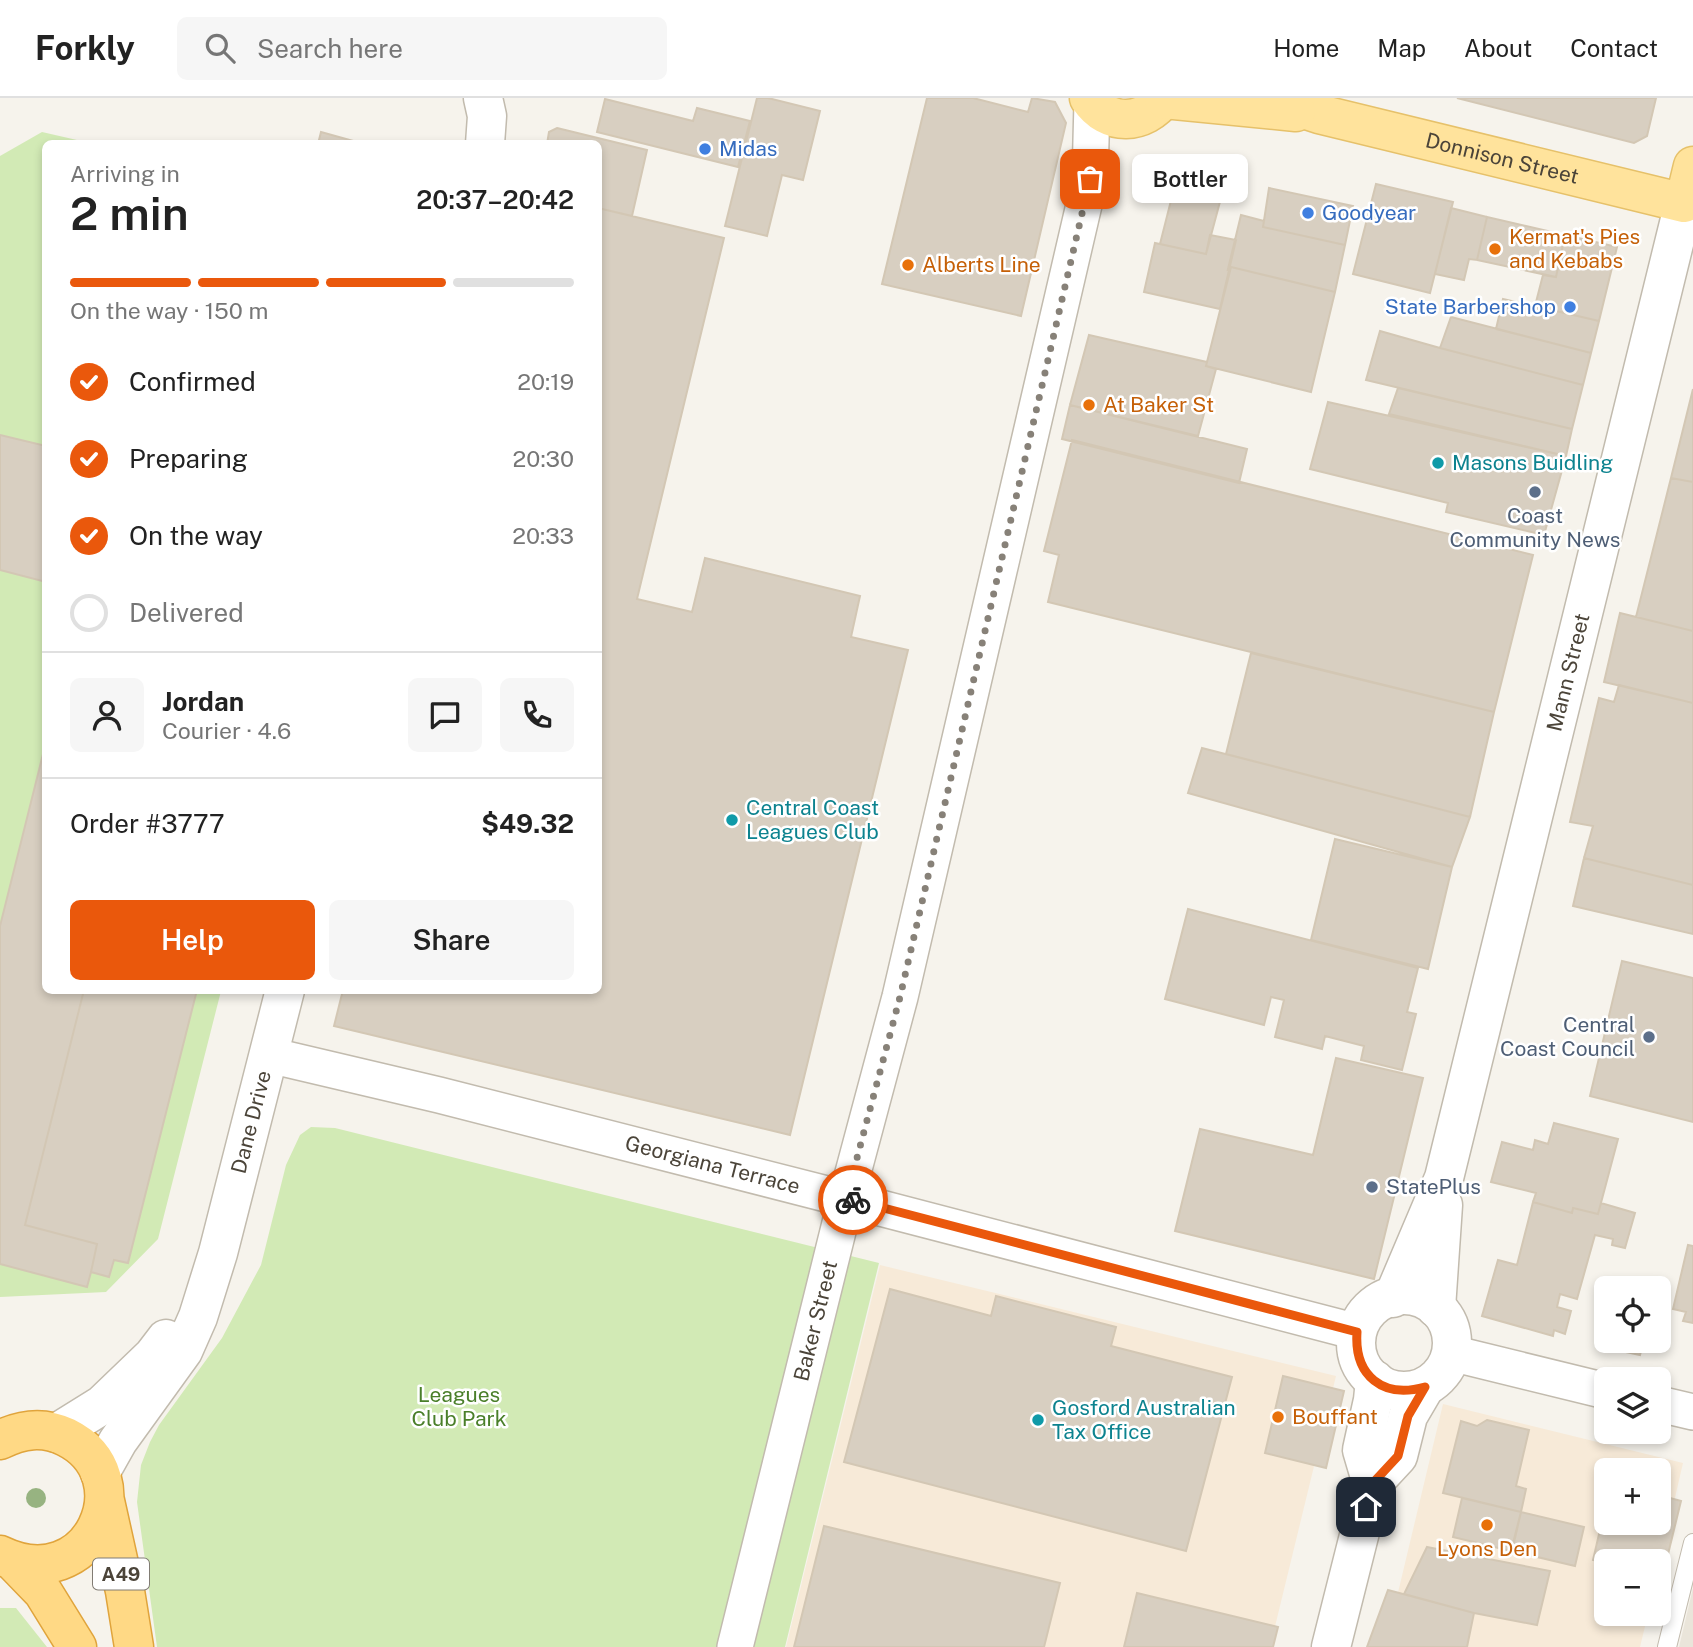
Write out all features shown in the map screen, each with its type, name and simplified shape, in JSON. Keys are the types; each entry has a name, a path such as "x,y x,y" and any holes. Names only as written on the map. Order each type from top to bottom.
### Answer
{"highway":[{"name":"A49","path":"20,1432 75,1441 91,1455 102,1487 125,1591 134,1647"},
{"name":"A49","path":"5,1559 34,1565 55,1563 74,1554 90,1540 100,1521 102,1487"},
{"name":"A49","path":"5,1559 43,1592 77,1647"}],"main road":[{"name":"Donnison Street","path":"1270,98 1319,114 1684,204"},
{"name":"Donnison Street","path":"1090,100 1100,111 1122,119 1154,105 1319,114"},
{"name":"Mann Street","path":"1684,204 1693,166"}],"street":[{"path":"483,98 487,116 485,140"},
{"name":"Baker Street","path":"735,1647 846,1199 900,997 1090,179 1090,100"},
{"name":"Baker Street","path":"1090,179 1154,105"},
{"name":"Mann Street","path":"1393,1298 1444,1178 1684,204"},
{"name":"Dane Drive","path":"102,1487 118,1441 183,1351 198,1317 218,1253 284,994"},
{"name":"Georgiana Terrace","path":"270,1055 439,1095 1357,1332"},
{"name":"Mann Street","path":"1437,1308 1444,1178"},
{"name":"Dane Drive","path":"20,1432 102,1405 153,1356 187,1312 218,1253"},
{"path":"1415,1297 1427,1301 1437,1308 1450,1329 1451,1353 1446,1367 1437,1379 1425,1387 1395,1391 1381,1385 1369,1375 1360,1362 1356,1348 1357,1332 1363,1319 1373,1307 1393,1298 1415,1297"},
{"path":"1451,1353 1594,1388"},
{"path":"1372,1484 1362,1450 1375,1380"},
{"path":"1331,1647 1372,1484 1398,1456 1408,1416 1425,1387"},
{"path":"1671,1407 1693,1412"}],"lane":[{"path":"1667,1647 1693,1543"}],"shaded area":[{"path":"880,1265 1336,1376 1270,1647 786,1647"},
{"path":"1443,1404 1594,1441 1594,1444 1606,1444 1663,1458 1594,1458 1594,1535 1666,1535 1663,1549 1594,1549 1594,1626 1645,1626 1640,1647 1385,1647"},
{"path":"1671,1460 1683,1463 1671,1515"},
{"path":"1693,1588 1693,1647 1679,1647"}],"green space":[{"path":"42,132 77,140 42,140 42,994 220,994 158,1239 106,1292 0,1297 0,156"},
{"name":"Leagues Club Park","path":"311,1127 335,1128 879,1263 785,1647 157,1647 137,1502 141,1465 159,1425 222,1338 261,1265 286,1165 300,1135"},
{"path":"0,1608 16,1608 47,1647 0,1647"}],"building":[{"path":"757,98 768,98 820,111 803,180 782,175 767,236 725,226"},
{"path":"927,98 973,98 1028,112 1032,98 1055,102 1066,123 1021,316 882,284"},
{"path":"1457,98 1656,98 1647,136 1634,143"},
{"name":"Midas","path":"605,99 693,121 697,108 750,121 738,167 597,132"},
{"path":"557,128 647,150 632,216 602,209 602,140 548,140 549,132"},
{"path":"321,132 350,140 319,140"},
{"path":"1182,157 1229,168 1206,254 1160,244"},
{"path":"1376,184 1453,202 1430,293 1353,274"},
{"name":"Goodyear","path":"1269,188 1353,206 1345,245 1263,227"},
{"path":"1451,208 1487,217 1477,260 1469,259 1464,280 1435,274"},
{"name":"Central Coast Leagues Club","path":"602,209 724,238 637,599 692,612 705,558 860,596 851,637 908,650 790,1135 334,1026 342,994 602,994"},
{"path":"1241,215 1264,221 1263,227 1345,245 1335,292 1231,267 1228,269"},
{"path":"1487,217 1565,235 1556,277 1477,260"},
{"path":"1210,235 1236,240 1220,309 1144,292 1155,243 1206,254"},
{"path":"1565,235 1617,247 1599,321 1535,306 1543,275 1556,277"},
{"path":"1231,267 1335,292 1311,392 1206,366"},
{"path":"1503,299 1599,321 1591,353 1496,329"},
{"path":"1451,317 1591,353 1583,385 1440,348"},
{"path":"1380,331 1583,385 1572,429 1366,380"},
{"path":"1089,335 1207,362 1206,366 1216,369 1198,436 1070,405"},
{"path":"1398,388 1572,429 1566,456 1389,414"},
{"path":"1693,389 1693,482 1671,478"},
{"name":"Masons Buidling","path":"1328,402 1566,456 1544,535 1446,512 1448,503 1310,469"},
{"path":"1070,405 1247,449 1239,483 1062,439"},
{"path":"0,435 42,445 42,581 0,570"},
{"path":"1072,440 1533,555 1494,712 1048,602 1059,555 1044,551"},
{"path":"1671,478 1693,482 1693,631 1636,617"},
{"path":"1620,613 1693,631 1693,703 1604,682"},
{"path":"1251,653 1494,712 1470,817 1226,754"},
{"path":"1619,685 1693,703 1693,885 1584,858 1593,826 1570,822 1599,698 1614,702"},
{"path":"1202,748 1470,817 1452,867 1188,793"},
{"path":"42,758 42,994 196,994 128,1263 114,1260 109,1277 91,1272 87,1287 0,1264 0,926"},
{"path":"1335,839 1452,867 1428,969 1311,940"},
{"path":"1584,858 1693,885 1693,934 1573,906"},
{"path":"1188,909 1418,968 1407,1012 1416,1014 1402,1070 1361,1060 1364,1046 1325,1036 1322,1049 1275,1037 1284,1000 1271,997 1264,1025 1165,999"},
{"name":"Central Coast Council","path":"1622,961 1693,978 1693,1122 1590,1096"},
{"path":"83,994 196,994 128,1263 114,1260 109,1277 91,1272 97,1244 25,1225"},
{"path":"1336,1058 1423,1078 1374,1279 1175,1231 1200,1129 1313,1155"},
{"path":"1554,1123 1618,1139 1598,1214 1573,1208 1572,1213 1533,1202 1536,1193 1491,1182 1502,1142 1533,1150 1535,1140 1548,1144"},
{"path":"1533,1202 1572,1213 1573,1208 1598,1214 1601,1203 1635,1213 1625,1248 1612,1245 1613,1239 1595,1235 1577,1299 1560,1294 1557,1307 1571,1311 1565,1334 1554,1330 1553,1336 1482,1316 1498,1260 1517,1265"},
{"path":"1688,1245 1693,1246 1693,1323 1683,1321 1686,1312 1673,1309"},
{"name":"Gosford Australian Tax Office","path":"890,1289 991,1316 996,1296 1116,1327 1111,1346 1232,1377 1186,1551 844,1462"},
{"path":"1283,1376 1344,1391 1326,1468 1265,1453"},
{"path":"1487,1420 1529,1430 1516,1486 1526,1489 1521,1512 1443,1493 1461,1421 1477,1426"},
{"name":"Lyons Den","path":"1462,1498 1521,1512 1511,1551 1453,1537"},
{"path":"1671,1498 1681,1501 1669,1549 1596,1549 1599,1535 1671,1535"},
{"path":"1521,1512 1584,1527 1575,1566 1512,1551"},
{"path":"824,1526 1060,1583 1044,1647 794,1647"},
{"path":"1427,1547 1550,1571 1537,1625 1474,1613 1404,1594"},
{"path":"1388,1590 1474,1613 1467,1647 1367,1647"},
{"path":"1137,1593 1278,1627 1273,1647 1124,1647"}],"way so far":[{"path":"853,1200 846,1199 900,997 1090,179"}],"place":[{"name":"Midas","path":"705,149"},
{"name":"Bottler","path":"1090,179"},
{"name":"Goodyear","path":"1308,213"},
{"name":"Kermat's Pies and Kebabs","path":"1495,249"},
{"name":"Alberts Line","path":"908,265"},
{"name":"State Barbershop","path":"1570,307"},
{"name":"At Baker St","path":"1089,405"},
{"name":"Masons Buidling","path":"1438,463"},
{"name":"Coast Community News","path":"1535,492"},
{"name":"Central Coast Leagues Club","path":"732,820"},
{"name":"Central Coast Council","path":"1649,1037"},
{"name":"StatePlus","path":"1372,1187"},
{"name":"Bouffant","path":"1278,1417"},
{"name":"Gosford Australian Tax Office","path":"1038,1420"},
{"name":"Lyons Den","path":"1487,1525"}],"route":[{"path":"853,1200 1357,1332 1356,1348 1360,1362 1369,1375 1381,1385 1395,1391 1425,1387 1408,1416 1398,1456 1372,1484 1366,1507"}]}
